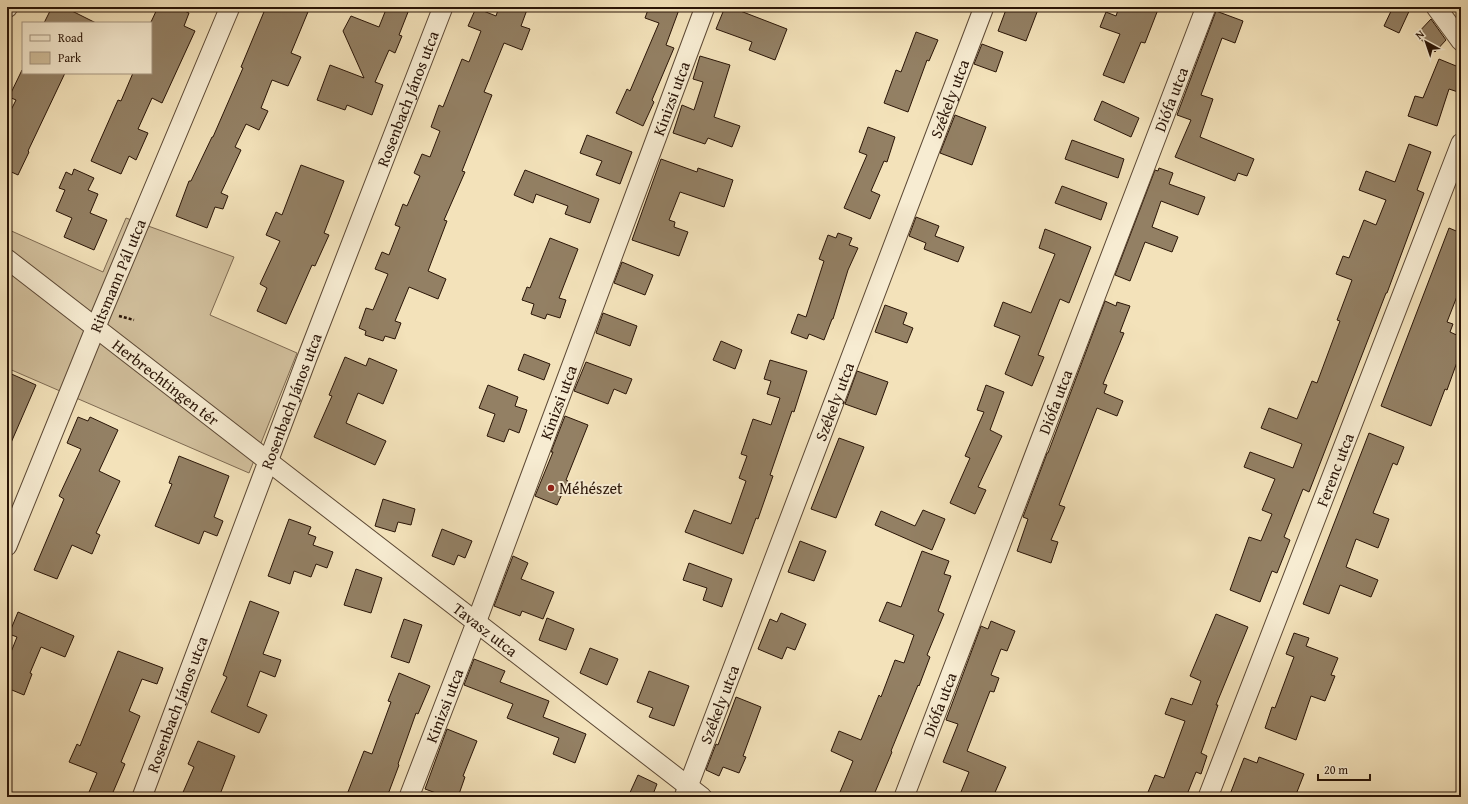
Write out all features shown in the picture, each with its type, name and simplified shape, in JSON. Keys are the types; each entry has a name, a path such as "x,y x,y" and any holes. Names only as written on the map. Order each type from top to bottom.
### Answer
{"street":[{"name":"Ritsmann Pál utca","path":"7,546 95,328 230,7"},
{"name":"Rosenbach János utca","path":"142,797 443,7"},
{"name":"Kinizsi utca","path":"409,797 476,623 705,7"},
{"name":"Székely utca","path":"692,793 984,7"},
{"name":"Diófa utca","path":"904,797 1206,7"},
{"path":"1436,7 1461,41"},
{"name":"Ferenc utca","path":"1208,797 1461,143"},
{"name":"Herbrechtingen tér","path":"7,259 269,461"},
{"name":"Tavasz utca","path":"269,461 692,793"}],"green space":[{"path":"126,218 234,257 210,315 297,353 249,473 7,368 7,229 103,272"}],"building":[{"path":"52,7 64,7 94,22 44,22"},
{"path":"158,7 176,7 189,13 184,26 195,31 162,103 152,98 138,129 148,133 136,160 129,156 121,174 91,161 118,100 121,101 133,74 152,74 151,22"},
{"path":"266,7 310,7 291,53 301,57 288,86 272,80 261,108 268,111 259,130 246,124 235,147 241,150 221,193 228,196 223,209 215,207 207,228 176,216 189,181 191,181 213,137 243,68 241,67"},
{"path":"387,7 410,7 399,35 402,36 395,53 389,50 375,82 383,85 372,115 347,105 345,110 317,100 330,65 364,78 343,31 351,16 379,27"},
{"path":"499,7 528,7 521,26 530,29 522,50 504,43 484,92 492,95 462,171 465,172 444,220 447,221 428,271 446,279 438,299 409,287 395,321 401,323 395,339 385,336 383,341 365,335 366,331 359,328 366,308 373,310 388,274 375,269 382,252 389,255 400,227 395,225 403,204 407,206 420,176 414,173 422,154 430,157 440,131 431,127 439,105 443,107 462,59 469,62 481,31 468,26 476,8 496,16"},
{"path":"649,7 680,7 666,45 674,48 652,100 654,102 643,126 616,113 627,89 630,91 659,23 645,18"},
{"path":"725,7 730,7 787,29 775,60 749,50 752,42 716,29"},
{"path":"1007,7 1039,7 1026,41 998,31"},
{"path":"1119,7 1159,7 1145,43 1141,42 1124,83 1103,75 1120,34 1100,27 1106,12 1116,16"},
{"path":"1393,7 1411,7 1399,33 1384,26"},
{"path":"1216,11 1243,21 1235,43 1222,38 1201,95 1213,99 1200,137 1254,159 1247,176 1238,173 1235,181 1175,157 1191,120 1177,115"},
{"path":"1431,19 1446,40 1435,52 1416,35"},
{"path":"916,32 938,40 929,61 927,60 908,112 884,103 896,70 901,72"},
{"path":"982,44 1003,52 996,72 974,64"},
{"path":"700,56 730,65 714,117 740,126 732,147 708,138 705,144 673,133 682,105 694,110 703,82 693,79"},
{"path":"1439,59 1461,68 1461,93 1449,89 1437,126 1408,116 1415,96 1423,98"},
{"path":"22,70 22,74 65,74 18,175 7,170 7,118 16,100 9,97"},
{"path":"1102,101 1139,118 1131,137 1094,120"},
{"path":"955,115 986,127 972,165 940,153"},
{"path":"868,127 895,137 887,162 884,161 871,191 880,195 870,219 844,208 867,155 859,152"},
{"path":"587,135 632,152 620,184 596,175 602,161 580,153"},
{"path":"1072,140 1124,159 1118,178 1065,159"},
{"path":"1409,144 1431,152 1417,190 1424,193 1387,293 1309,492 1303,489 1284,537 1290,540 1277,573 1272,571 1260,602 1230,590 1249,537 1261,541 1272,514 1262,510 1275,479 1244,467 1250,452 1293,468 1302,444 1261,428 1269,408 1297,419 1312,381 1317,383 1340,321 1337,320 1352,280 1336,274 1343,256 1349,258 1364,220 1376,225 1386,200 1359,190 1366,171 1395,182"},
{"path":"661,159 697,172 698,168 733,180 724,207 680,192 669,220 675,222 674,227 688,232 679,256 632,240"},
{"path":"301,165 344,181 324,233 329,235 315,266 312,265 286,324 257,311 267,288 260,284 280,241 266,235 276,212 282,215"},
{"path":"1159,168 1173,173 1169,184 1205,197 1198,215 1161,201 1152,227 1178,237 1172,252 1145,242 1130,281 1115,275 1155,170 1158,171"},
{"path":"74,169 94,178 88,190 98,194 90,213 107,220 94,250 64,237 72,218 56,211 65,190 59,188 66,172 72,175"},
{"path":"525,170 599,199 590,223 565,214 568,206 536,194 533,203 514,195"},
{"path":"1062,186 1107,203 1101,220 1055,203"},
{"path":"916,217 939,226 935,236 964,247 958,262 924,249 926,243 909,236"},
{"path":"1449,228 1461,233 1461,286 1447,322 1453,324 1450,332 1461,337 1461,351 1447,390 1445,389 1431,426 1381,406"},
{"path":"1045,229 1091,247 1069,303 1060,299 1038,355 1044,357 1032,386 1005,374 1020,336 994,326 1003,302 1031,313 1055,254 1039,248"},
{"path":"838,233 852,238 849,245 858,248 848,270 833,319 824,340 809,334 807,339 791,333 798,314 806,317 824,261 819,259 828,235 836,238"},
{"path":"550,238 578,249 559,298 566,300 560,318 547,314 545,319 531,314 534,304 522,300 527,287 530,288"},
{"path":"622,262 653,275 645,295 614,283"},
{"path":"1105,301 1116,306 1117,302 1130,306 1120,332 1124,333 1103,384 1107,385 1104,393 1123,401 1117,416 1097,408 1059,505 1065,507 1051,540 1058,542 1051,563 1017,551 1028,519 1023,517"},
{"path":"885,305 907,313 903,324 913,328 907,343 875,332"},
{"path":"603,313 637,326 630,346 596,333"},
{"path":"721,341 742,350 735,369 713,360"},
{"path":"524,354 550,364 544,380 518,370"},
{"path":"345,357 366,366 369,358 397,370 383,404 358,393 346,423 386,441 375,465 314,437 332,396 329,395"},
{"path":"770,360 807,371 794,412 792,411 770,475 773,476 758,519 756,518 743,554 685,532 694,510 731,524 746,481 739,478 747,456 741,454 753,419 771,425 780,398 767,394 771,381 764,379"},
{"path":"586,362 632,379 626,394 614,389 608,404 574,391"},
{"path":"857,371 888,382 876,415 845,404"},
{"path":"7,372 36,385 7,452"},
{"path":"488,385 518,397 515,406 527,410 519,433 509,429 504,442 487,436 495,414 479,408"},
{"path":"986,385 1004,392 990,430 1002,436 978,487 986,490 975,514 950,503 970,458 965,456 984,412 977,410"},
{"path":"565,416 588,425 566,480 568,481 557,505 535,496 553,452 551,452"},
{"path":"78,417 88,421 90,417 118,430 99,471 120,481 96,533 100,535 92,554 72,545 57,579 34,570 64,499 59,496 81,449 67,443"},
{"path":"1369,433 1404,447 1397,465 1393,463 1373,513 1389,519 1378,548 1356,539 1346,567 1378,580 1371,597 1340,585 1329,614 1303,604"},
{"path":"839,438 864,447 836,518 811,509"},
{"path":"179,456 229,476 214,517 223,521 217,536 204,531 199,544 155,526 172,484 169,483"},
{"path":"383,499 415,509 411,525 398,522 395,532 375,526"},
{"path":"923,510 945,519 932,550 875,525 881,511 915,526"},
{"path":"289,519 311,527 308,534 316,537 313,545 333,552 327,568 316,564 311,577 294,571 290,584 268,576"},
{"path":"442,529 472,541 465,558 458,555 454,565 432,556"},
{"path":"800,541 826,551 814,581 788,572"},
{"path":"922,551 949,561 944,574 951,576 938,611 944,614 927,655 930,657 873,797 838,797 853,761 831,751 839,731 861,740 879,695 881,697 895,660 904,663 914,635 879,621 887,602 901,607"},
{"path":"513,556 528,563 521,579 554,592 543,619 522,611 520,616 494,606"},
{"path":"689,563 732,579 722,607 703,600 707,588 683,580"},
{"path":"356,569 382,578 371,613 344,605"},
{"path":"250,601 279,612 263,654 281,660 275,677 260,671 247,706 267,715 259,733 211,712 227,677 223,675"},
{"path":"18,612 74,636 65,657 41,647 30,673 32,674 24,695 7,688 7,662 17,637 9,634"},
{"path":"781,613 806,624 795,650 787,647 782,659 758,649 770,619 777,622"},
{"path":"1216,614 1248,627 1216,705 1218,705 1201,753 1207,756 1201,774 1196,772 1186,797 1146,797 1155,775 1164,778 1185,721 1165,714 1171,698 1192,705 1201,681 1190,676"},
{"path":"547,618 574,629 566,650 539,640"},
{"path":"404,619 422,625 409,663 391,657"},
{"path":"991,621 1015,631 1007,651 1001,649 991,675 999,678 994,692 990,691 967,751 1006,767 993,797 959,797 969,772 943,762 958,724 946,720 981,626 988,629"},
{"path":"1294,633 1309,638 1306,646 1338,658 1331,675 1335,676 1325,701 1311,696 1296,740 1265,728 1272,707 1275,708 1294,657 1286,654"},
{"path":"590,648 618,659 607,685 580,673"},
{"path":"118,651 163,668 157,684 142,679 129,711 140,716 121,762 125,764 111,797 87,797 97,773 69,762 77,744 80,746"},
{"path":"474,659 505,671 500,682 549,701 543,717 586,734 575,763 553,754 559,738 507,718 513,704 464,685"},
{"path":"649,671 689,686 674,726 649,717 653,708 637,702"},
{"path":"399,673 430,686 418,714 416,713 387,797 346,797 364,751 372,754 391,702 388,701"},
{"path":"736,697 761,707 743,756 746,757 739,773 723,767 719,776 706,770 716,744 718,745"},
{"path":"447,729 477,741 463,776 465,777 458,797 447,797 425,789"},
{"path":"198,741 235,756 219,797 181,797 194,767 188,764"},
{"path":"1259,757 1304,774 1295,797 1229,797 1244,758 1257,763"},
{"path":"638,775 657,784 652,797 628,797"}],"place":[{"name":"Méhészet","path":"551,488"}]}
